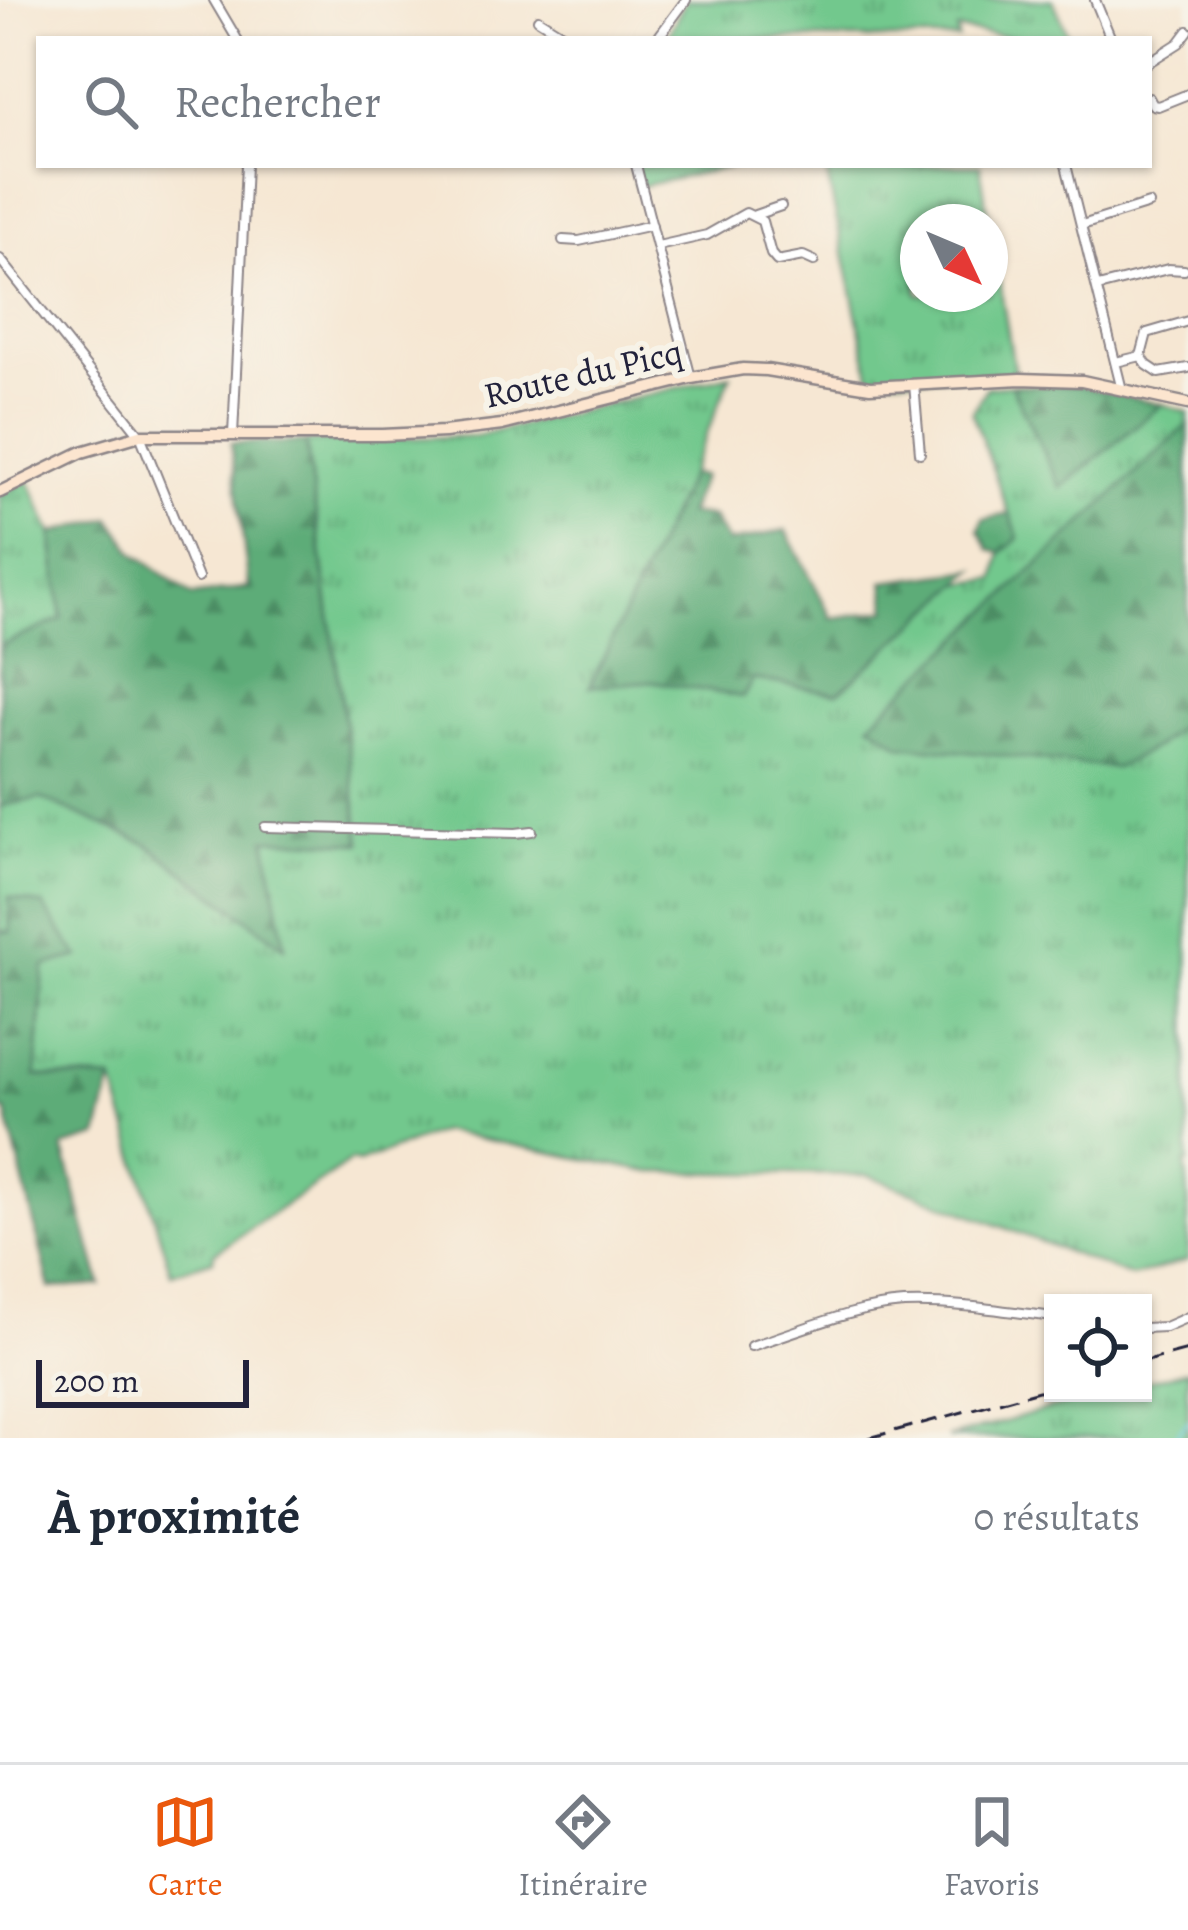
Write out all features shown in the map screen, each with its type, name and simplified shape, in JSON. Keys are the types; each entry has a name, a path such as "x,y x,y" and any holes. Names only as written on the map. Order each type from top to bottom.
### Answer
{"street":[{"path":"214,0 235,36"},
{"path":"659,36 686,0"},
{"path":"1098,2 1110,36"},
{"path":"538,19 565,36"},
{"path":"1152,60 1179,44 1188,31"},
{"path":"1152,102 1158,106 1188,94"},
{"path":"233,435 246,168"},
{"path":"638,168 691,378"},
{"path":"1067,168 1122,390"},
{"path":"1081,225 1149,204"},
{"path":"755,215 781,206"},
{"path":"658,246 707,235 746,213 762,221 777,260 803,256 814,261"},
{"path":"563,240 579,241 652,225"},
{"path":"0,259 140,435 198,578"},
{"path":"1097,288 1168,269 1184,270"},
{"path":"1141,356 1148,333 1188,320"},
{"path":"1116,362 1141,356"},
{"path":"1141,356 1159,373 1188,368"},
{"name":"Route du Picq","path":"0,492 82,452 140,435 383,435 472,430 743,369 870,387 1082,381 1188,404"},
{"path":"914,384 920,454"},
{"path":"265,827 532,831"},
{"path":"751,1346 900,1304 1044,1316"},
{"path":"1152,1328 1188,1317"}],"green space":[{"path":"686,0 1053,0 1069,36 957,30 958,36 668,36"},
{"path":"633,168 724,168 637,187"},
{"path":"826,168 980,168 986,204 900,204 900,312 1005,312 1015,374 871,379"},
{"path":"731,375 592,686 652,681 743,697 752,679 838,693 960,584 996,579 1001,553 1018,538 972,412 987,387 1011,385 1061,488 1162,404 1188,412 1157,746 1188,718 1188,1260 1132,1277 868,1175 651,1172 441,1131 358,1163 351,1161 214,1253 213,1260 171,1273 113,1080 36,1077 44,966 78,956 0,931 0,806 41,798 147,844 284,946 265,839 361,842 306,442 477,436"},
{"path":"1011,385 1079,386 1162,404 1061,488"},
{"path":"1188,424 1188,718 1157,746 1116,768 901,745 870,723"},
{"path":"306,442 361,843 266,839 285,947 147,844 41,798 0,806 0,651 4,644 62,619 52,533 111,518 135,553 192,596 249,587 231,443"},
{"path":"690,474 703,476 688,514 712,517 728,543 786,530 832,618 888,610 884,582 975,570 838,693 753,679 743,697 652,681 590,686"},
{"path":"29,481 52,533 62,619 4,644 0,651 0,493"},
{"path":"1010,514 1019,538 1001,553 990,550 979,530 983,519"},
{"path":"9,897 43,905 79,957 44,966 36,1076 113,1080 98,1137 63,1147 101,1285 50,1288 6,1110 0,1111 0,931 10,932"},
{"path":"1188,1370 1188,1438 947,1438 1074,1402 1152,1402 1152,1380"}],"waterway":[{"path":"1174,1438 1188,1421"}],"railway":[{"path":"1152,1360 1188,1350"},
{"path":"869,1438 1044,1389"}]}
